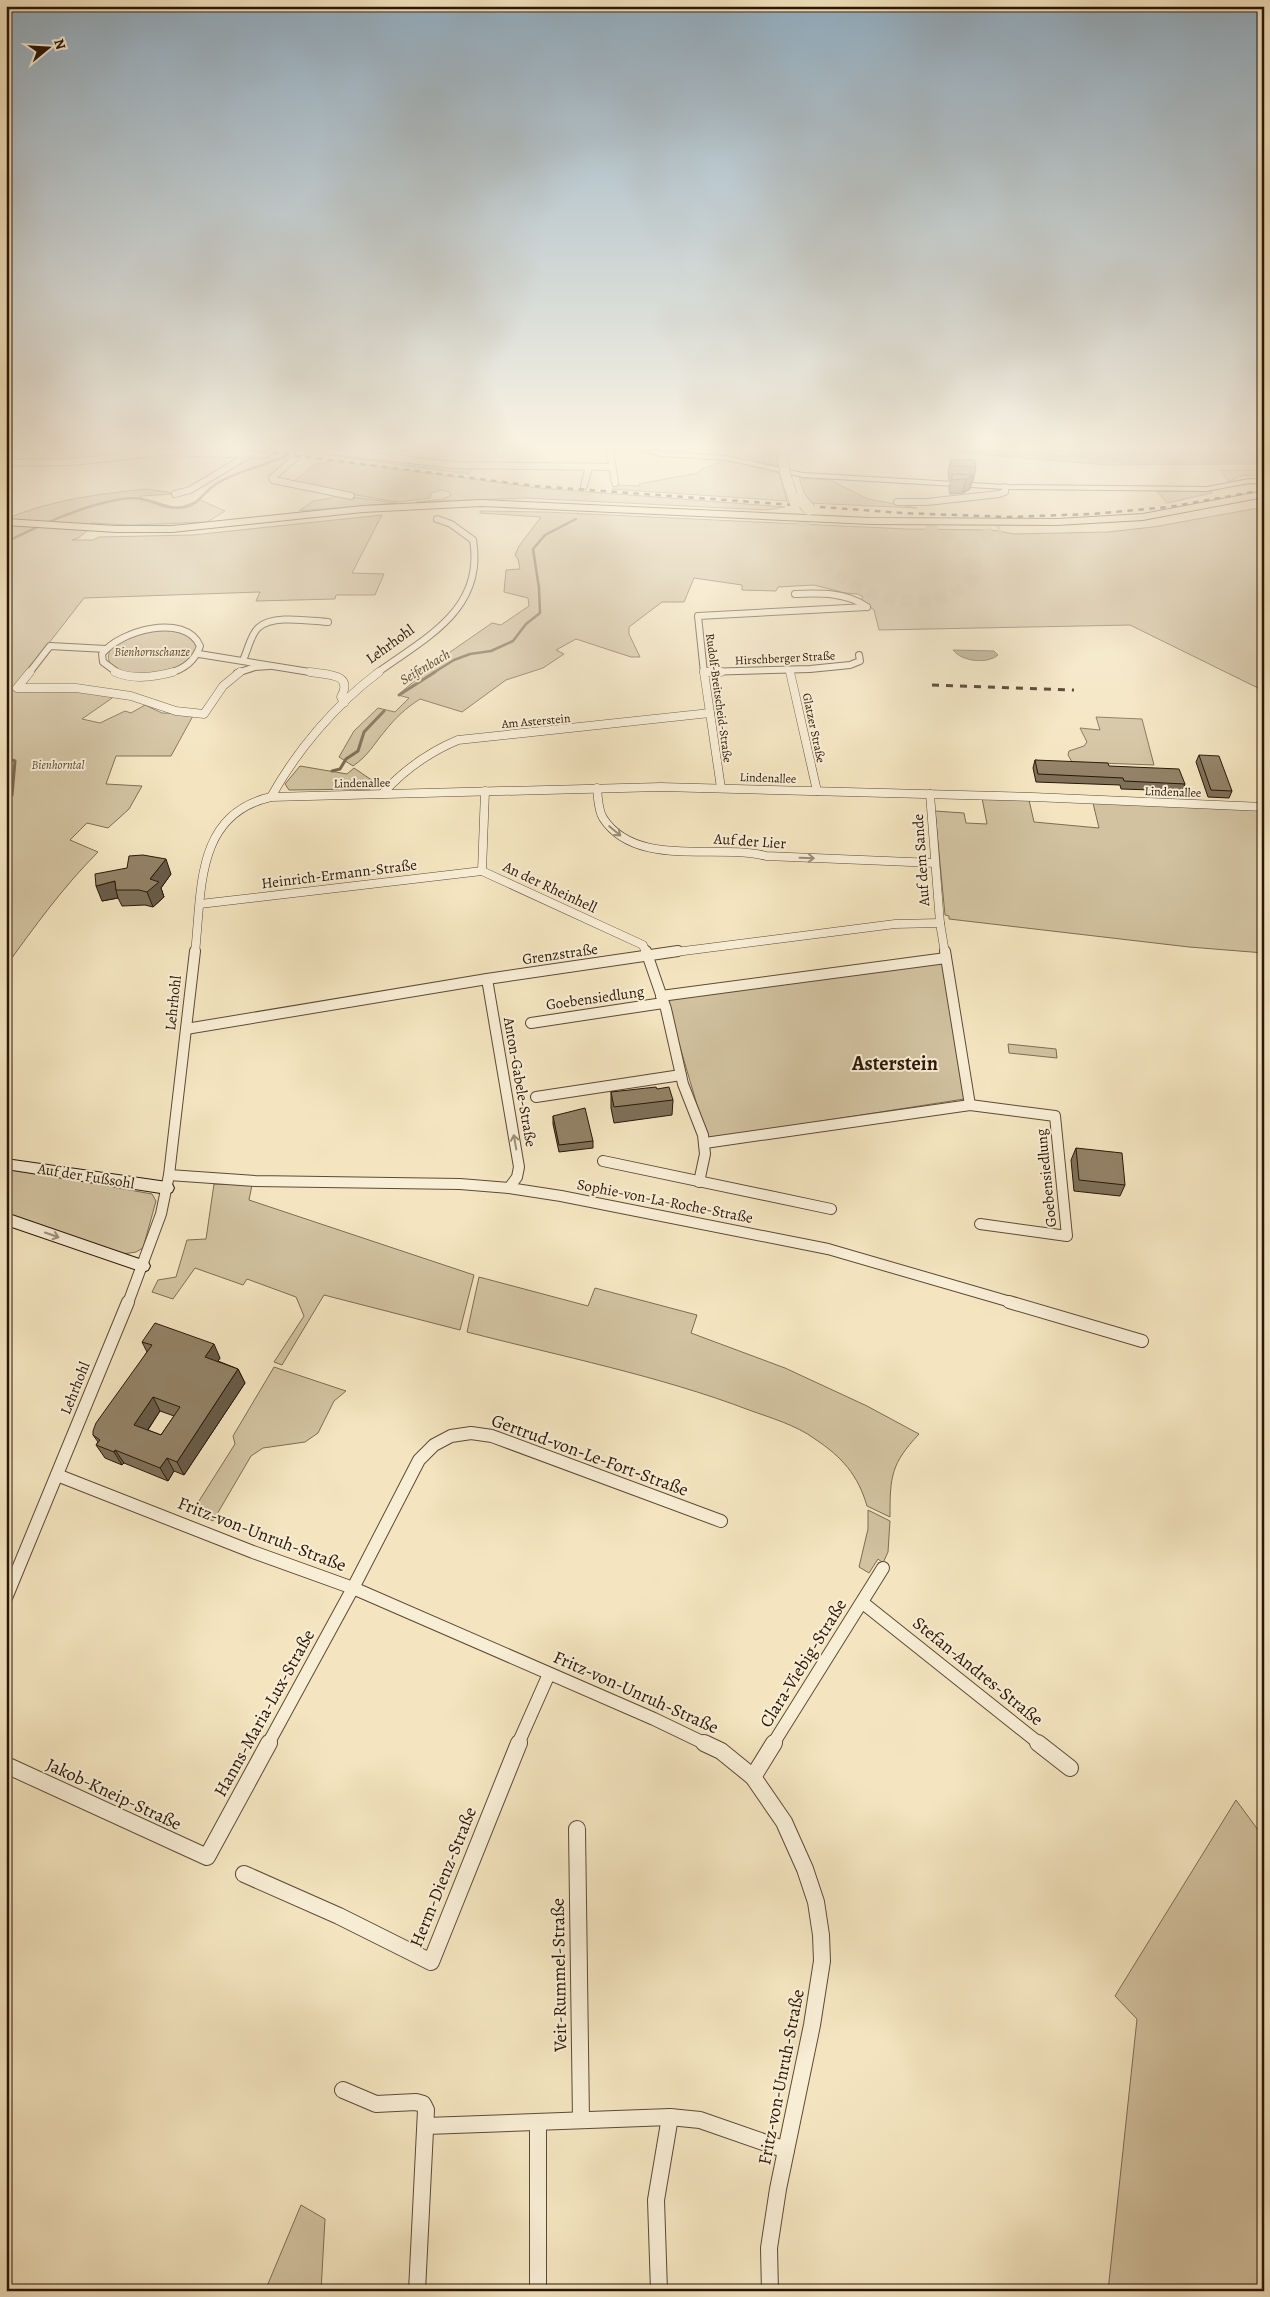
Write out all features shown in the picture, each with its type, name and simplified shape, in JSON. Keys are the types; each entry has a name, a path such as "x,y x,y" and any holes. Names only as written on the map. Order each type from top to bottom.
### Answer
{"street":[{"name":"Lehrhohl","path":"6,1598 143,1266 158,1223 168,1182 206,856 221,826 232,813 246,804 271,797 279,781 344,703 374,676 439,628 467,596 471,586 472,557"},
{"name":"Rudolf-Breitscheid-Straße","path":"721,788 697,618 702,614 846,610 867,607 841,596 818,593 795,594"},
{"path":"243,660 257,628 263,623 276,620 328,622"},
{"path":"165,628 183,630 194,636 200,645 198,654 189,663 176,670 154,676 134,677 117,673 107,667 103,658 106,649 115,641 129,634 145,629 165,628"},
{"path":"106,649 50,646 17,688 76,688 131,696 176,712 204,714 227,678 257,666 269,666"},
{"path":"198,654 243,660 341,678 345,682 346,688 340,697 344,703"},
{"name":"Hirschberger Straße","path":"704,672 790,670 852,665 860,661 859,654"},
{"name":"Glatzer Straße","path":"790,670 817,791"},
{"name":"Am Asterstein","path":"382,794 390,784 441,747 458,740 710,713"},
{"name":"Lindenallee","path":"271,797 597,788 721,788 1264,807"},
{"name":"Auf der Lier","path":"597,788 600,812 609,826 624,838 643,846 663,850 766,856 936,863"},
{"name":"An der Rheinhell","path":"485,791 482,871 643,945 648,954"},
{"name":"Auf dem Sande","path":"930,794 940,923"},
{"name":"Heinrich-Ermann-Straße","path":"200,904 482,871"},
{"path":"940,923 970,1105"},
{"name":"Grenzstraße","path":"186,1029 487,978 648,954 894,924 940,923"},
{"name":"Goebensiedlung","path":"648,954 680,1062 681,1075 705,1142 706,1158 699,1182"},
{"name":"Goebensiedlung","path":"531,1023 662,999 946,958"},
{"name":"Anton-Gabele-Straße","path":"487,978 520,1167 517,1177 509,1188"},
{"name":"Anton-Gabele-Straße","path":"536,1097 681,1075"},
{"name":"Goebensiedlung","path":"705,1142 970,1105 1055,1116 1067,1236 980,1224"},
{"path":"603,1162 831,1209"},
{"name":"Auf der Fußsohl","path":"6,1164 168,1182"},
{"name":"Sophie-von-La-Roche-Straße","path":"168,1182 255,1181 460,1184 509,1188 561,1196 828,1249 1142,1341"},
{"path":"6,1219 143,1266"},
{"name":"Gertrud-von-Le-Fort-Straße","path":"353,1588 419,1460 435,1443 452,1435 472,1433 492,1436 721,1520"},
{"name":"Fritz-von-Unruh-Straße","path":"57,1475 253,1552 353,1588 692,1736 721,1751 753,1777 784,1822 805,1869 816,1902 821,1935 822,1960 812,2025 786,2150 769,2248 770,2291"},
{"name":"Clara-Viebig-Straße","path":"753,1777 863,1603 882,1568"},
{"name":"Hanns-Maria-Lux-Straße","path":"207,1857 353,1588"},
{"name":"Stefan-Andres-Straße","path":"863,1603 1070,1768"},
{"name":"Herm-Dienz-Straße","path":"244,1874 339,1916 431,1962 514,1753 549,1674"},
{"name":"Jakob-Kneip-Straße","path":"6,1764 207,1857"},
{"name":"Veit-Rummel-Straße","path":"577,1829 582,2120"},
{"path":"343,2090 376,2104 416,2102 424,2104 426,2126 417,2291"},
{"path":"426,2126 670,2117 700,2120 786,2150"},
{"path":"659,2291 656,2200 670,2117"},
{"path":"538,2122 538,2291"}],"green space":[{"name":"Bienhorntal","path":"6,557 360,557 352,573 384,574 375,595 336,595 335,599 256,601 260,592 84,598 14,688 74,690 115,696 82,719 100,723 125,711 131,713 145,705 162,713 194,714 171,756 116,756 106,784 142,786 129,809 108,828 87,823 70,840 98,852 61,893 6,966"},
{"path":"517,557 1264,557 1264,705 1258,688 1130,625 879,630 874,610 861,600 863,597 858,594 845,593 814,585 778,587 776,591 742,590 742,585 694,578 684,602 662,602 629,627 629,634 640,657 631,657 576,639 556,650 564,654 543,668 506,680 462,712 420,699 405,710 389,726 367,754 353,766 339,757 354,731 378,708 395,712 409,698 398,695 440,659 492,623 501,625 529,606 528,598 504,592 506,570 520,569"},
{"name":"Bienhornschanze","path":"150,630 171,630 182,633 197,647 193,655 175,668 152,674 129,674 120,671 111,664 108,656 116,643"},
{"path":"1096,717 1142,719 1154,765 1072,762 1068,755 1069,751 1084,746 1087,742 1080,728 1100,730"},
{"path":"300,766 347,774 354,768 379,785 370,789 289,790 285,784"},
{"path":"982,798 1029,800 1034,822 1099,828 1093,803 1264,810 1264,953 1189,947 949,919 949,916 945,915 935,811 964,813 966,823 987,824"},
{"path":"942,959 964,1099 707,1139 666,999"},
{"path":"1008,1044 1056,1049 1057,1058 1009,1053"},
{"path":"6,1168 152,1194 156,1201 143,1248 136,1252 123,1254 6,1214"},
{"path":"214,1184 252,1185 249,1200 474,1275 460,1330 324,1295 282,1365 274,1362 304,1316 296,1297 247,1279 243,1285 195,1268 173,1299 152,1292 158,1280 176,1277 187,1240 206,1239"},
{"path":"479,1277 588,1306 595,1288 697,1315 691,1333 785,1368 867,1406 919,1434 903,1454 894,1471 890,1517 867,1506 854,1476 841,1460 808,1434 792,1426 680,1387 610,1367 467,1332"},
{"path":"274,1367 346,1391 334,1401 318,1433 305,1442 263,1448 251,1456 213,1521 192,1512 235,1444 233,1436"},
{"path":"868,1510 890,1521 888,1552 883,1563 878,1559 869,1573 859,1567 868,1529"},
{"path":"1236,1800 1264,1838 1264,2291 1108,2291 1137,2019 1115,1996"},
{"path":"301,2205 325,2219 321,2291 265,2291"}],"water":[{"path":"953,650 994,651 998,655 982,661 962,657"}],"building":[{"path":"1199,755 1219,756 1232,791 1211,790"},
{"path":"1035,760 1108,763 1109,766 1179,769 1185,784 1124,781 1123,778 1038,774"},
{"path":"143,855 166,859 150,879 159,882 147,892 116,890 115,881 96,886 95,874 127,868 129,856"},
{"path":"656,1087 657,1089 669,1087 673,1100 614,1107 611,1092"},
{"path":"585,1108 593,1141 559,1145 553,1116"},
{"path":"1076,1148 1122,1153 1125,1185 1079,1180"},
{"path":"155,1323 214,1344 205,1357 238,1369 177,1462 167,1458 160,1468 115,1450 114,1452 96,1445 100,1440 93,1435 96,1423 152,1345 142,1342","holes":["153,1397 180,1407 161,1435 134,1425"]}],"waterway":[{"name":"Seifenbach","path":"433,673 454,660 470,654 491,651 513,641 526,624 540,613 539,588 534,557"},
{"name":"Seifenbach","path":"399,695 435,672"},
{"name":"Seifenbach","path":"332,771 340,769 346,759 358,751 364,732 384,711"},
{"path":"6,758 15,761 12,795 6,799"}],"tunnel":[{"path":"820,557 836,573 852,584 890,598 910,601 930,600 948,595 965,586 973,578 975,570 974,557"},
{"path":"967,557 970,569"}],"railway":[{"path":"932,685 1074,690"}],"district":[{"name":"Asterstein","path":"895,1063"}]}
